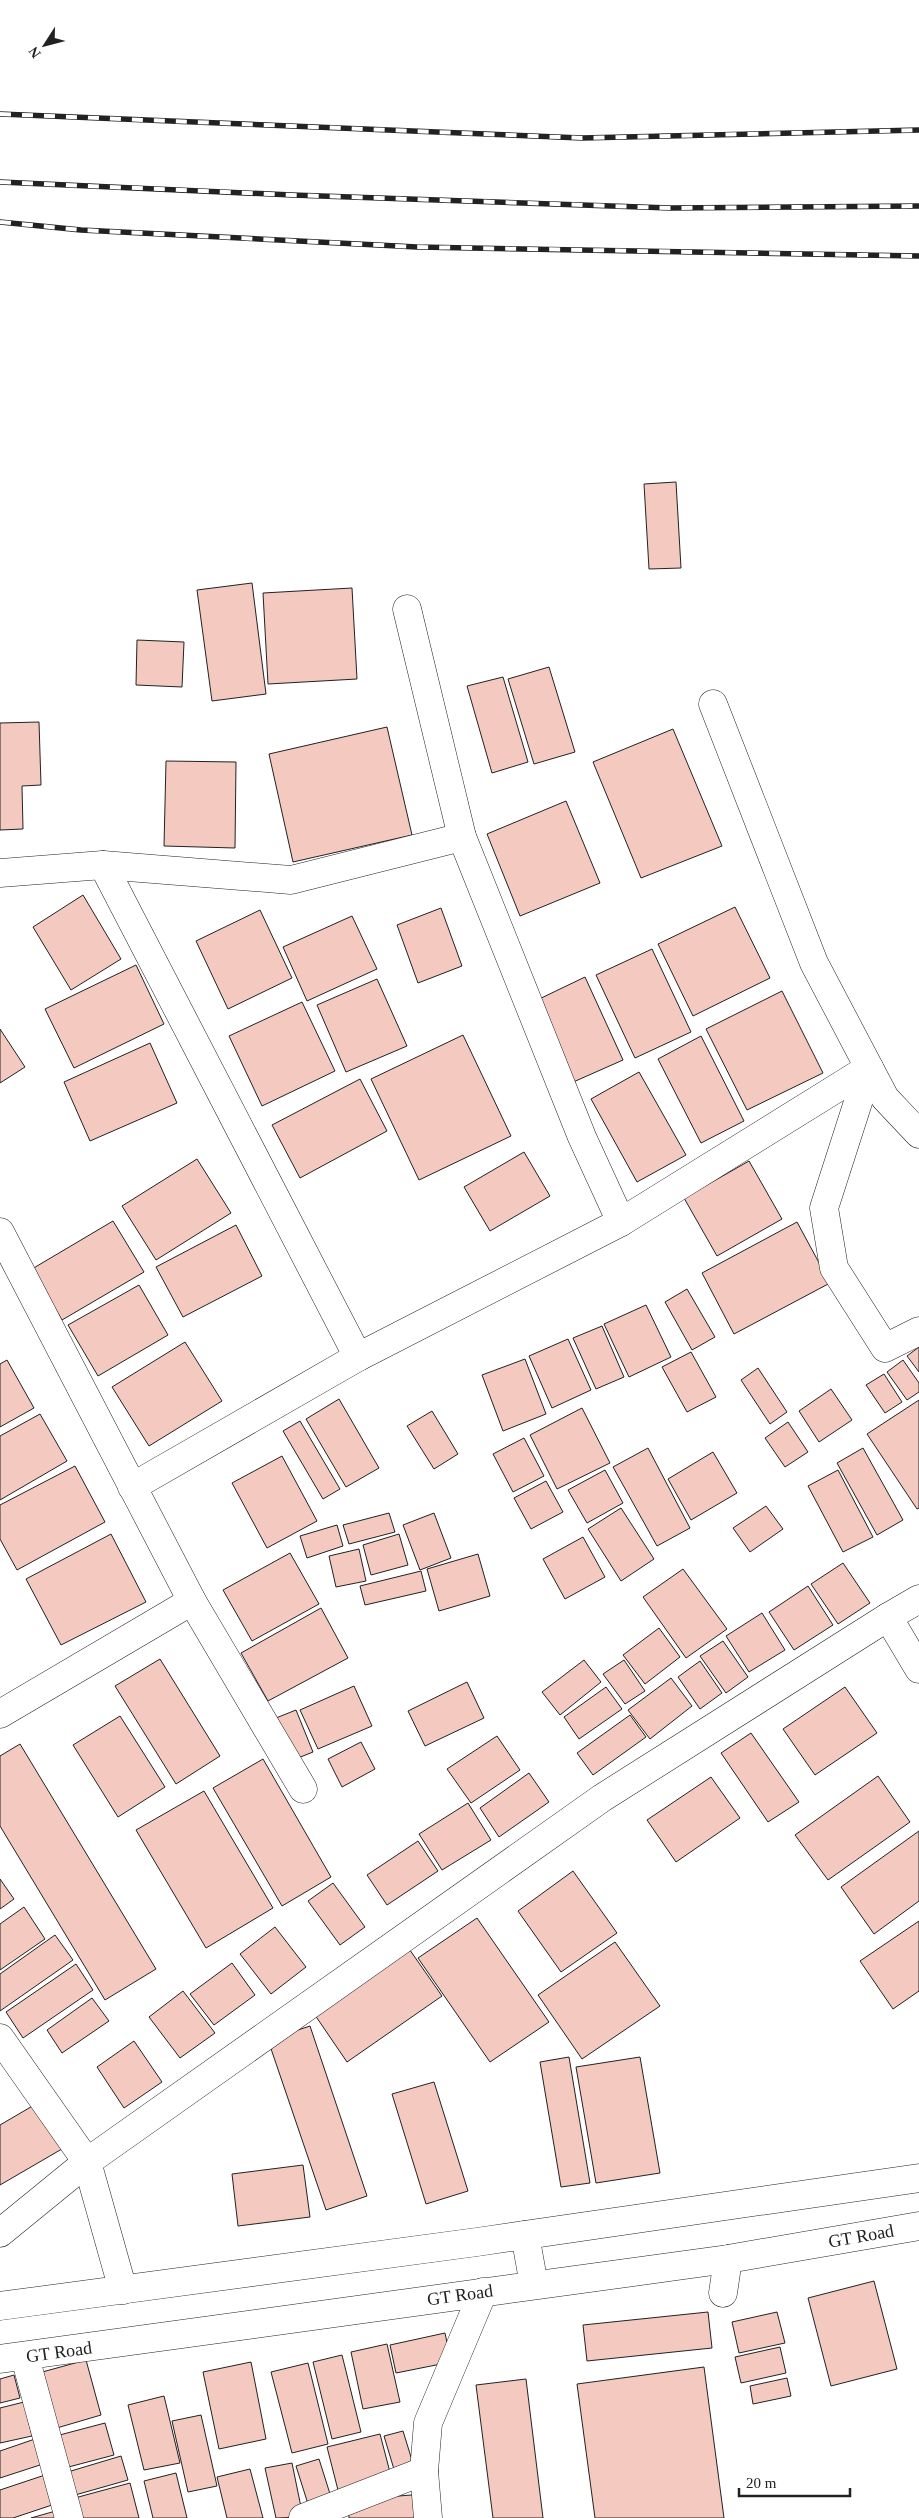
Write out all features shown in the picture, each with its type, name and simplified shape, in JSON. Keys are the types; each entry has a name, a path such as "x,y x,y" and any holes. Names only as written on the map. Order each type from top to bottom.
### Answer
{"street":[{"path":"407,610 462,837 582,1137 621,1222"},
{"path":"713,704 814,963 885,1098 919,1134"},
{"path":"0,872 103,865 291,880 462,837"},
{"path":"103,865 358,1357"},
{"path":"132,1487 358,1357 621,1222 869,1068"},
{"path":"869,1068 824,1208 834,1268 885,1348 919,1331"},
{"path":"0,1232 192,1601 303,1789"},
{"path":"0,2232 87,2162 602,1798 919,1598"},
{"path":"0,1714 192,1601"},
{"path":"888,1617 919,1669"},
{"path":"0,2038 87,2162 123,2290"},
{"path":"0,2306 525,2235 919,2178"},
{"name":"GT Road","path":"12,2358 728,2259 919,2226"},
{"path":"525,2235 534,2285"},
{"path":"723,2293 728,2259"},
{"path":"428,2518 424,2471 428,2423 483,2292"},
{"path":"12,2358 69,2518"},
{"path":"302,2518 424,2471"}],"building":[{"path":"676,482 681,568 649,569 644,484"},
{"path":"252,583 266,694 212,701 197,590"},
{"path":"352,588 357,679 268,684 263,593"},
{"path":"137,640 184,642 182,687 136,685"},
{"path":"549,667 575,752 534,764 508,679"},
{"path":"503,677 528,762 492,773 467,686"},
{"path":"39,722 41,785 22,786 23,829 0,830 0,723"},
{"path":"387,727 412,835 293,862 269,754"},
{"path":"673,729 722,846 641,878 593,762"},
{"path":"166,761 236,762 235,848 164,846"},
{"path":"566,801 600,883 520,916 487,834"},
{"path":"83,895 121,959 71,990 33,927"},
{"path":"735,907 770,978 693,1016 658,944"},
{"path":"441,908 462,966 418,983 397,925"},
{"path":"260,910 292,978 228,1009 196,941"},
{"path":"352,916 377,969 307,1001 283,947"},
{"path":"652,949 691,1032 635,1058 596,975"},
{"path":"136,965 164,1024 74,1068 45,1009"},
{"path":"585,977 623,1060 571,1083 533,1002"},
{"path":"377,979 407,1046 346,1072 317,1005"},
{"path":"782,991 823,1073 747,1110 706,1029"},
{"path":"302,1002 335,1071 262,1106 229,1036"},
{"path":"0,1029 25,1067 0,1083"},
{"path":"463,1035 511,1136 419,1180 371,1079"},
{"path":"701,1036 744,1121 701,1143 658,1059"},
{"path":"150,1043 177,1103 90,1141 64,1082"},
{"path":"639,1072 686,1155 637,1182 591,1099"},
{"path":"360,1079 387,1131 300,1178 272,1125"},
{"path":"524,1152 550,1196 490,1231 464,1187"},
{"path":"197,1159 231,1213 156,1260 122,1206"},
{"path":"749,1161 782,1219 717,1256 684,1198"},
{"path":"113,1221 144,1272 62,1320 32,1269"},
{"path":"797,1222 830,1283 734,1334 702,1273"},
{"path":"236,1225 262,1276 183,1317 156,1267"},
{"path":"139,1285 168,1335 98,1376 68,1325"},
{"path":"687,1289 715,1337 692,1350 665,1302"},
{"path":"646,1305 671,1357 629,1377 604,1324"},
{"path":"602,1326 624,1377 596,1389 573,1338"},
{"path":"568,1339 591,1390 552,1408 529,1356"},
{"path":"185,1342 222,1401 149,1446 112,1387"},
{"path":"919,1347 919,1372 907,1356"},
{"path":"691,1352 716,1397 687,1412 662,1367"},
{"path":"525,1359 546,1414 503,1431 482,1375"},
{"path":"7,1360 34,1408 0,1427 0,1364"},
{"path":"903,1360 919,1383 919,1392 907,1400 887,1372"},
{"path":"758,1368 787,1412 770,1424 741,1380"},
{"path":"884,1374 902,1402 885,1413 866,1385"},
{"path":"831,1389 852,1420 819,1442 799,1411"},
{"path":"339,1399 379,1468 346,1487 306,1419"},
{"path":"919,1400 919,1508 917,1509 867,1434"},
{"path":"582,1408 610,1463 557,1489 530,1435"},
{"path":"432,1411 458,1454 434,1469 407,1426"},
{"path":"40,1414 67,1461 0,1500 0,1436"},
{"path":"300,1421 340,1489 323,1499 283,1431"},
{"path":"788,1422 808,1452 785,1467 765,1438"},
{"path":"524,1438 544,1476 513,1492 493,1454"},
{"path":"648,1448 690,1528 657,1546 613,1467"},
{"path":"863,1448 903,1520 877,1535 837,1463"},
{"path":"713,1452 737,1493 691,1520 668,1479"},
{"path":"282,1456 317,1521 267,1548 232,1483"},
{"path":"75,1466 105,1522 17,1570 0,1539 0,1505"},
{"path":"605,1470 623,1503 587,1523 568,1490"},
{"path":"838,1470 873,1537 843,1552 808,1486"},
{"path":"546,1481 563,1512 531,1529 514,1498"},
{"path":"766,1506 783,1529 750,1552 733,1528"},
{"path":"621,1508 654,1559 621,1581 588,1529"},
{"path":"389,1513 395,1532 349,1544 343,1525"},
{"path":"434,1513 451,1558 420,1570 403,1525"},
{"path":"337,1525 343,1546 307,1558 300,1536"},
{"path":"111,1534 146,1602 61,1645 26,1579"},
{"path":"399,1534 408,1565 371,1575 363,1545"},
{"path":"583,1537 605,1577 565,1599 543,1559"},
{"path":"359,1549 366,1581 336,1587 329,1556"},
{"path":"290,1553 319,1604 252,1641 223,1590"},
{"path":"478,1554 490,1596 439,1611 427,1569"},
{"path":"843,1563 870,1603 838,1624 811,1584"},
{"path":"683,1569 727,1629 686,1658 643,1597"},
{"path":"421,1571 426,1591 365,1605 360,1586"},
{"path":"808,1586 833,1625 794,1650 769,1612"},
{"path":"321,1608 348,1658 268,1701 241,1653"},
{"path":"762,1613 785,1650 749,1672 726,1636"},
{"path":"659,1628 680,1657 645,1684 623,1655"},
{"path":"723,1641 748,1677 726,1693 700,1656"},
{"path":"160,1659 220,1756 176,1784 115,1686"},
{"path":"584,1660 601,1682 560,1715 542,1692"},
{"path":"624,1660 645,1691 625,1704 603,1674"},
{"path":"700,1661 722,1693 700,1709 678,1677"},
{"path":"671,1678 692,1706 650,1739 628,1710"},
{"path":"467,1682 484,1718 425,1746 408,1711"},
{"path":"354,1686 372,1726 318,1749 300,1710"},
{"path":"606,1687 622,1709 579,1739 564,1717"},
{"path":"845,1687 877,1733 815,1775 783,1729"},
{"path":"296,1710 313,1752 288,1762 271,1720"},
{"path":"630,1715 646,1737 593,1775 577,1753"},
{"path":"120,1716 165,1787 118,1817 73,1745"},
{"path":"751,1733 799,1802 768,1822 721,1753"},
{"path":"497,1736 520,1770 471,1803 447,1769"},
{"path":"361,1742 375,1769 342,1787 328,1759"},
{"path":"20,1744 156,1969 105,2000 0,1826 0,1756"},
{"path":"263,1759 331,1877 282,1906 213,1788"},
{"path":"529,1773 549,1802 499,1837 480,1808"},
{"path":"878,1776 910,1822 828,1880 795,1835"},
{"path":"711,1777 740,1818 676,1862 647,1820"},
{"path":"204,1791 273,1908 206,1948 136,1830"},
{"path":"468,1803 491,1840 442,1870 419,1834"},
{"path":"919,1831 919,1901 874,1934 841,1887"},
{"path":"418,1841 438,1871 387,1905 367,1875"},
{"path":"573,1871 617,1933 561,1972 518,1911"},
{"path":"0,1879 14,1899 0,1909"},
{"path":"333,1883 365,1927 340,1945 308,1901"},
{"path":"24,1907 45,1939 0,1970 0,1924"},
{"path":"477,1918 549,2022 490,2062 418,1958"},
{"path":"919,1921 919,1991 893,2009 860,1961"},
{"path":"275,1927 306,1967 271,1994 240,1954"},
{"path":"398,1933 442,1996 347,2062 304,1999"},
{"path":"55,1935 73,1960 0,2011 0,1974"},
{"path":"615,1942 660,2006 582,2059 538,1995"},
{"path":"232,1963 255,1995 214,2025 190,1994"},
{"path":"76,1964 93,1990 23,2038 6,2012"},
{"path":"183,1991 215,2033 180,2058 149,2017"},
{"path":"92,1998 109,2021 62,2053 47,2030"},
{"path":"310,2026 367,2196 326,2210 268,2040"},
{"path":"134,2041 162,2082 124,2108 97,2067"},
{"path":"569,2057 590,2183 561,2187 540,2062"},
{"path":"640,2057 660,2173 596,2183 576,2067"},
{"path":"434,2082 468,2191 426,2204 392,2094"},
{"path":"41,2101 67,2146 0,2185 0,2125"},
{"path":"303,2165 310,2217 238,2226 232,2174"},
{"path":"874,2281 897,2369 831,2386 808,2298"},
{"path":"708,2312 712,2348 587,2361 583,2325"},
{"path":"777,2312 785,2343 739,2353 732,2322"},
{"path":"445,2333 451,2362 396,2373 390,2345"},
{"path":"387,2344 400,2402 363,2409 351,2352"},
{"path":"780,2347 786,2373 741,2383 735,2357"},
{"path":"342,2355 361,2432 332,2439 313,2362"},
{"path":"86,2360 101,2415 50,2430 35,2374"},
{"path":"251,2362 266,2439 219,2449 203,2372"},
{"path":"308,2363 328,2444 292,2453 271,2372"},
{"path":"704,2367 724,2518 595,2518 577,2384"},
{"path":"14,2375 20,2398 0,2403 0,2379"},
{"path":"787,2378 791,2396 753,2404 750,2386"},
{"path":"526,2379 543,2518 493,2518 476,2385"},
{"path":"164,2396 180,2463 144,2470 128,2405"},
{"path":"24,2402 32,2436 0,2443 0,2408"},
{"path":"201,2415 217,2486 188,2492 172,2421"},
{"path":"105,2423 114,2455 61,2469 52,2437"},
{"path":"403,2431 415,2470 396,2476 384,2436"},
{"path":"380,2434 392,2480 339,2494 327,2447"},
{"path":"35,2439 43,2464 0,2478 0,2451"},
{"path":"121,2456 128,2480 68,2497 61,2474"},
{"path":"319,2459 331,2497 308,2504 296,2466"},
{"path":"292,2463 303,2517 276,2518 265,2468"},
{"path":"250,2469 263,2518 227,2518 217,2477"},
{"path":"176,2473 187,2518 153,2518 144,2481"},
{"path":"45,2475 55,2504 13,2518 0,2518 0,2490"},
{"path":"130,2483 139,2518 77,2518 71,2499"},
{"path":"424,2494 426,2518 349,2518 348,2500"},
{"path":"59,2510 61,2518 31,2518"}],"railway":[{"path":"0,114 582,138 919,130"},
{"path":"0,182 292,195 670,208 919,206"},
{"path":"0,222 81,230 417,247 919,256"}]}
